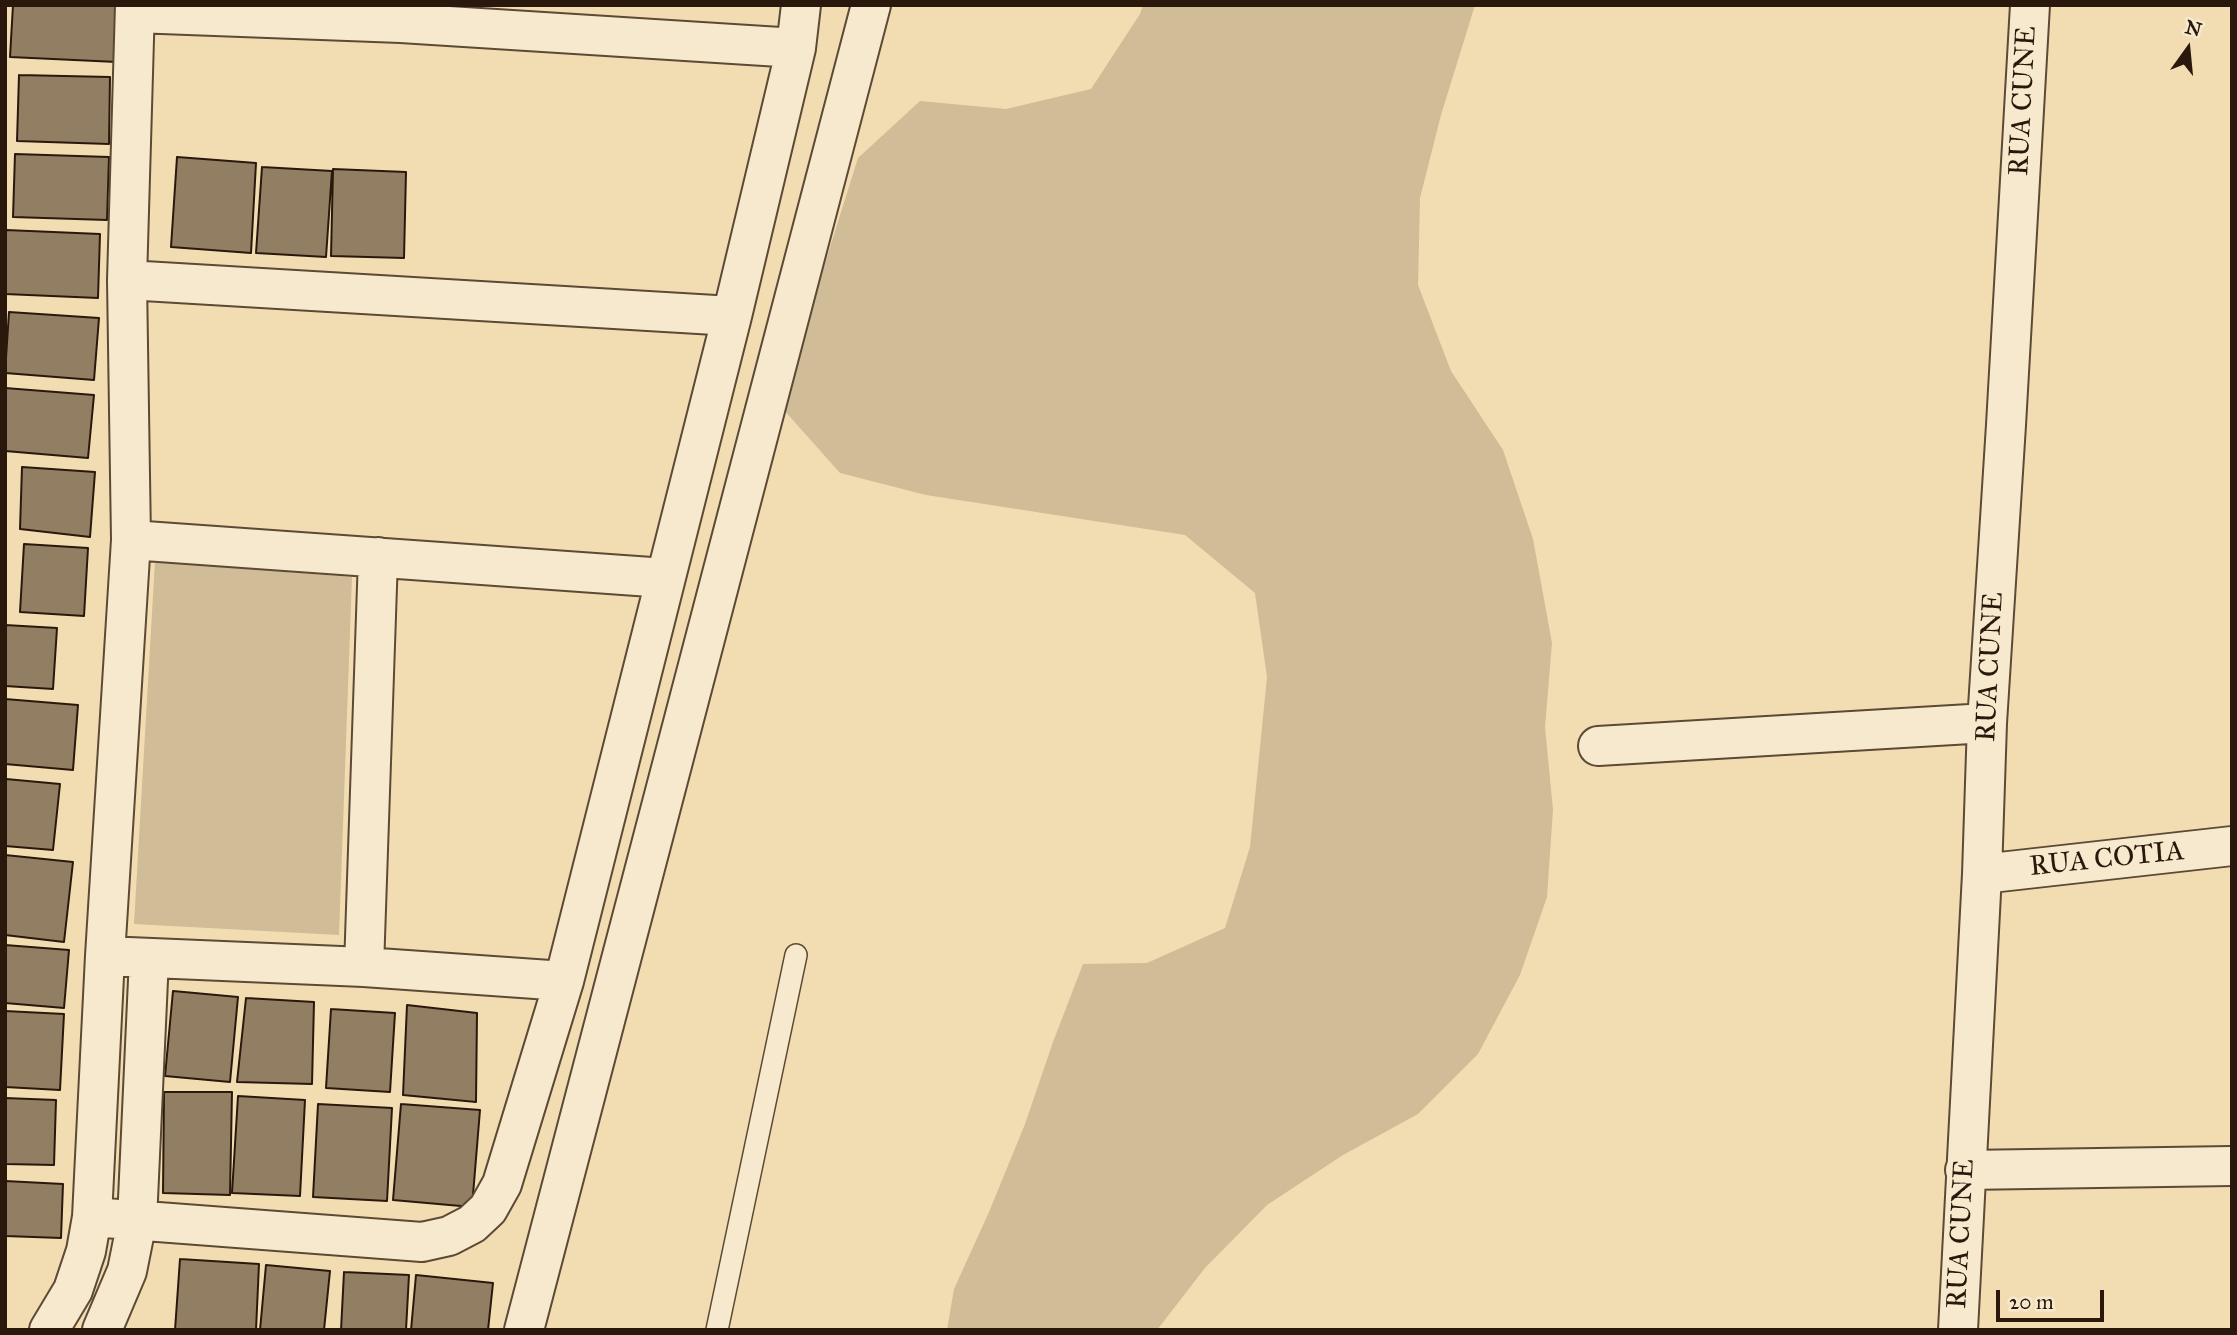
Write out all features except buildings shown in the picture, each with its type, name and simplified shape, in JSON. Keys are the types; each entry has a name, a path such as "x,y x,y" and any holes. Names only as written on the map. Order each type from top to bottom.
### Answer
{"street":[{"path":"92,1217 422,1242 449,1236 472,1224 488,1209 502,1184 564,981 732,316 796,48 801,5"},
{"path":"524,1330 871,5"},
{"name":"RUA CUNE","path":"1958,1330 1982,874 1987,723 2030,5"},
{"path":"49,1330 74,1290 86,1251 92,1217 131,540 127,280 135,9 401,14 796,48"},
{"path":"127,280 732,316"},
{"path":"131,540 666,578"},
{"path":"364,967 378,558"},
{"path":"1598,746 1987,723"},
{"name":"RUA COTIA","path":"1982,874 2232,846"},
{"path":"105,956 364,967 564,981"},
{"path":"102,1330 127,1271 137,1221 149,958"},
{"path":"1965,1170 2232,1166"}],"lane":[{"path":"717,1330 796,954"}],"shaded area":[{"path":"1143,5 1475,5 1441,115 1420,198 1418,285 1451,371 1503,450 1533,539 1552,643 1545,727 1553,810 1547,897 1520,975 1478,1054 1418,1114 1343,1155 1267,1205 1205,1268 1157,1330 947,1330 954,1289 1025,1124 1083,964 1147,963 1225,928 1250,847 1267,677 1255,593 1185,535 926,495 840,473 783,409 805,327 858,158 920,101 1006,109 1091,89 1140,14"},
{"path":"155,561 352,577 339,935 134,924"}]}
